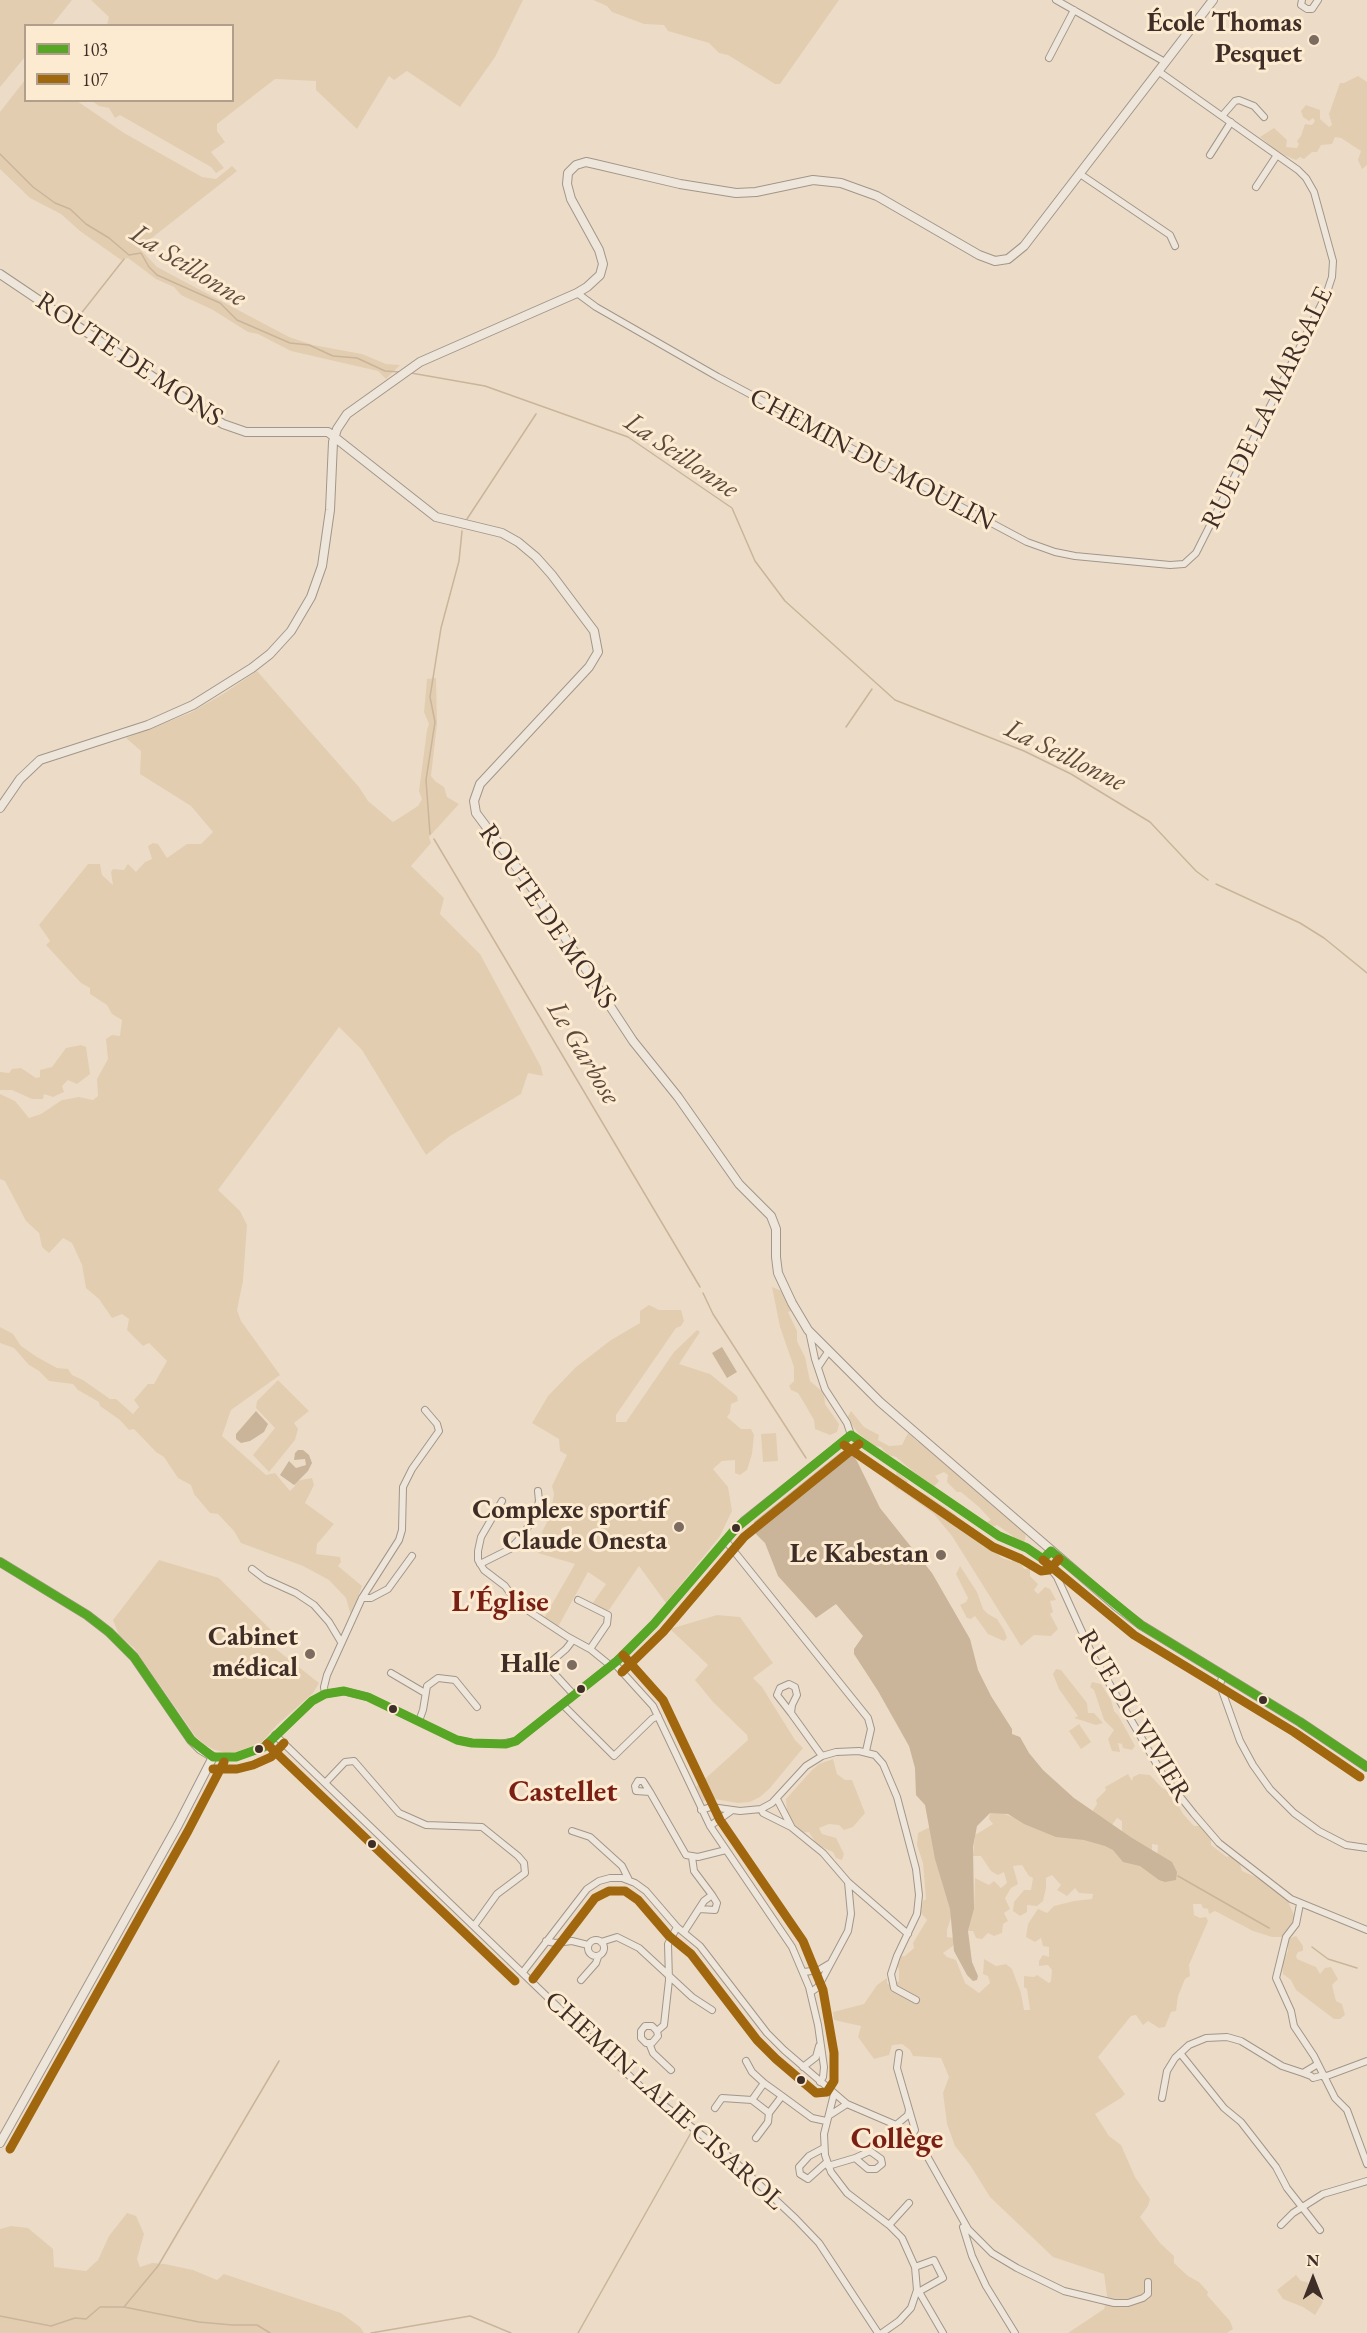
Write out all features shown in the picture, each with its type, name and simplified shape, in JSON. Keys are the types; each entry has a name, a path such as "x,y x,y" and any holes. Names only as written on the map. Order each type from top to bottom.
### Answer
{"street":[{"path":"1056,0 1165,62"},
{"path":"0,808 27,771 40,760 148,725 193,705 252,668 285,638 311,597 322,566 327,538 335,436 347,414 418,363 577,293 600,275 603,264 599,250 572,199 567,184 571,168 580,163 595,164 680,184 736,193 756,192 802,181 823,180 842,183 877,196 980,255 995,261 1008,260 1019,251 1080,174 1213,0"},
{"path":"1302,0 1301,5 1307,9 1312,9 1318,0"},
{"path":"1049,58 1074,10"},
{"name":"RUE DE LA MARSALE","path":"1158,71 1298,170 1314,192 1332,254 1332,277 1326,295 1196,553 1188,562"},
{"path":"1222,116 1235,101 1239,100 1254,106 1264,117"},
{"path":"1210,155 1231,122"},
{"path":"1256,187 1277,155"},
{"path":"1080,174 1170,235 1175,246"},
{"name":"ROUTE DE MONS","path":"0,274 223,424 246,432 328,432 436,517 453,523 492,530 518,542 552,575 594,631 598,645 596,659 480,784 474,801 476,813 535,892 633,1041 678,1097 739,1184 771,1216 776,1229 778,1273 808,1330 900,1420 1128,1616 1340,1747 1367,1767"},
{"name":"CHEMIN DU MOULIN","path":"577,293 596,307 738,388 1027,542 1075,556 1170,566 1188,562"},
{"name":"ROUTE DE MONS","path":"808,1330 825,1389 847,1423 848,1436"},
{"path":"818,1367 828,1352"},
{"path":"325,1694 325,1680 362,1598 399,1540 402,1530 403,1487 412,1469 439,1431 437,1424 425,1410"},
{"path":"0,1562 87,1615 117,1638 141,1666 191,1740 213,1757 225,1758 249,1754 264,1747 304,1707 325,1694 344,1691 361,1694 464,1742 510,1744 516,1742 613,1664 659,1619 743,1521 848,1436 990,1531 1027,1548 1043,1559 1052,1551"},
{"path":"480,1564 510,1549 524,1534 538,1507 538,1491"},
{"path":"502,1501 481,1538 478,1551 480,1564 489,1575 506,1586 518,1604 613,1664 649,1700 710,1826 792,1947 804,1972 818,2025 819,2045 824,2067 820,2082"},
{"path":"725,1540 868,1718 871,1729 866,1751"},
{"path":"362,1598 371,1598 388,1588 412,1556"},
{"name":"RUE DU VIVIER","path":"1043,1559 1057,1577 1093,1656 1168,1782 1219,1843 1300,1904 1367,1930"},
{"path":"252,1569 265,1579 296,1593 314,1605 341,1642"},
{"path":"578,1600 608,1615 608,1624 590,1649"},
{"path":"573,1640 551,1662 550,1668 574,1695"},
{"path":"554,1663 554,1670 569,1686"},
{"path":"391,1673 425,1693"},
{"path":"1223,1674 1220,1685 1240,1741 1270,1789 1294,1813 1319,1831 1346,1845 1367,1848"},
{"path":"418,1721 427,1686 433,1679 443,1677 452,1679 477,1707"},
{"path":"562,1704 614,1756 652,1719 658,1716"},
{"path":"791,1713 822,1756"},
{"name":"CHEMIN LALIE CISAROL","path":"275,1735 641,2087 732,2159 796,2219 819,2243 880,2333"},
{"path":"701,1810 711,1807 731,1811 760,1809 777,1799 799,1772 822,1756 836,1752 866,1751 879,1759 897,1797 914,1857 918,1882 917,1914 897,1956 891,1974 892,1982 894,1988 916,2000"},
{"path":"0,2143 173,1834 213,1757"},
{"path":"326,1782 345,1762 354,1761 399,1813 426,1825 482,1827 518,1857 524,1863 525,1873 497,1894 474,1926"},
{"path":"650,1792 683,1851 692,1857 726,1850"},
{"path":"777,1799 791,1827"},
{"path":"760,1809 763,1813 791,1827 824,1853 848,1882 908,1934"},
{"path":"710,1826 731,1811"},
{"path":"572,1831 590,1837 622,1866 629,1880"},
{"path":"692,1857 694,1871 717,1903 715,1910 699,1909"},
{"path":"523,1972 582,1894 592,1885 610,1878 629,1880 646,1891 677,1927 700,1946 767,2033 803,2067 847,2104 896,2125 911,2137 927,2156 960,2217 981,2244 1005,2262 1048,2284 1064,2291 1114,2303 1128,2303 1143,2298 1148,2294 1148,2282"},
{"path":"811,1992 818,1987 829,1964 844,1942 851,1922 848,1882"},
{"path":"684,1932 704,1901 712,1895"},
{"path":"1300,1904 1296,1924 1286,1937 1275,1978 1291,2011 1294,2026 1318,2064 1335,2098 1348,2114 1367,2164"},
{"path":"649,2043 657,2039 657,2031 665,2021 669,1976 668,1944 677,1927"},
{"path":"588,1945 594,1940 601,1942 616,1937 622,1938 639,1948 692,1997 712,2010"},
{"path":"546,1941 555,1943 572,1941 588,1945"},
{"path":"581,1980 604,1952 601,1942"},
{"path":"588,1945 588,1952 598,1957"},
{"path":"804,1972 819,1970 829,1964"},
{"path":"657,2031 648,2026 640,2031 641,2038 649,2043 651,2050 671,2070"},
{"path":"1162,2098 1167,2071 1180,2053 1199,2040 1227,2037 1248,2044 1289,2069 1313,2078 1367,2061"},
{"path":"803,2067 816,2057 819,2045"},
{"path":"899,2053 897,2067 915,2130 911,2137"},
{"path":"1180,2053 1224,2108 1241,2122 1276,2167 1283,2183 1320,2230"},
{"path":"746,2061 752,2072 764,2083 812,2118 828,2118 847,2104"},
{"path":"1303,2073 1318,2064"},
{"path":"752,2100 764,2083"},
{"path":"834,2094 824,2148 828,2164 837,2183 902,2238 915,2267 918,2290 943,2333"},
{"path":"756,2138 782,2096"},
{"path":"715,2108 722,2098 752,2100 770,2113"},
{"path":"896,2125 908,2115 909,2110"},
{"path":"824,2148 809,2156 799,2167 800,2174 808,2179 828,2164 855,2158"},
{"path":"1281,2225 1302,2207 1330,2191 1367,2181"},
{"path":"889,2225 909,2202"},
{"path":"960,2217 978,2270 1015,2333"},
{"path":"970,2250 975,2238"},
{"path":"978,2270 975,2255 981,2244"},
{"path":"880,2333 906,2315 918,2290 943,2278 934,2260 915,2267"}],"shaded area":[{"path":"0,0 72,0 53,24 24,24 24,58 0,87"},
{"path":"91,0 523,0 495,57 460,107 407,71 394,80 389,76 357,129 316,90 316,81 275,79 217,124 217,131 225,142 211,152 224,168 216,173 211,167 120,115 115,118 109,108 93,102 234,102 234,24 107,24 109,17"},
{"path":"593,0 839,0 780,84 775,84 728,55 719,53 709,43 668,31 664,25 644,24 612,12 607,6"},
{"path":"1358,76 1367,82 1367,165 1362,169 1358,160 1361,151 1341,138 1335,137 1332,144 1321,145 1317,152 1312,152 1304,159 1300,157 1296,160 1279,153 1260,137 1274,128 1287,140 1286,147 1297,148 1299,144 1297,141 1305,124 1312,125 1315,121 1313,118 1309,121 1303,117 1301,111 1306,105 1320,110 1320,119 1329,127 1332,125 1329,114 1340,83"},
{"path":"24,81 24,102 78,102 124,133 202,177 216,179 232,166 237,171 139,248 157,267 289,337 313,345 362,354 386,364 400,365 386,379 378,371 291,351 258,334 248,332 213,310 181,295 174,287 156,279 128,258 121,260 80,231 61,214 30,198 0,169 0,112"},
{"path":"257,671 359,787 368,801 393,822 418,806 422,799 419,791 429,724 424,712 427,679 436,678 437,724 431,776 444,787 447,797 459,804 429,837 431,843 411,866 444,898 440,914 480,954 541,1067 543,1076 528,1073 521,1094 450,1136 426,1155 362,1050 339,1027 218,1190 240,1211 247,1225 243,1281 237,1310 241,1321 280,1375 231,1410 222,1436 266,1475 275,1473 290,1491 295,1486 295,1481 312,1478 314,1485 305,1503 334,1524 317,1544 316,1554 340,1557 341,1562 338,1566 362,1586 351,1616 346,1598 329,1580 303,1566 241,1543 234,1531 218,1514 210,1513 194,1494 191,1485 178,1478 164,1457 156,1452 134,1429 129,1430 120,1420 100,1406 99,1402 78,1390 73,1384 49,1381 29,1365 14,1348 0,1343 0,1327 13,1334 21,1346 37,1357 57,1368 68,1369 72,1375 110,1399 116,1399 133,1414 139,1407 134,1400 148,1384 154,1384 167,1361 149,1343 143,1346 127,1330 129,1319 122,1314 112,1318 99,1299 86,1288 82,1265 72,1243 63,1238 49,1253 42,1247 39,1233 26,1221 5,1181 0,1179 0,1094 15,1101 29,1118 41,1114 62,1100 79,1097 93,1100 98,1096 97,1079 108,1059 106,1039 112,1035 120,1036 122,1020 112,1014 107,1005 90,994 90,988 81,983 46,945 50,941 39,925 88,864 100,864 102,875 113,885 111,872 113,869 124,870 128,864 136,872 145,862 152,859 148,846 153,843 158,844 167,858 187,844 201,844 213,832 191,806 140,774 141,751 126,738 190,713"},
{"path":"81,1045 86,1047 90,1074 77,1084 68,1080 62,1086 64,1092 53,1097 44,1094 43,1099 32,1099 12,1090 0,1090 0,1072 9,1073 12,1069 21,1068 36,1078 40,1077 40,1070 52,1067 66,1048"},
{"path":"772,1287 782,1291 791,1311 788,1312 797,1331 797,1341 805,1357 810,1381 824,1393 825,1404 839,1424 837,1432 830,1435 815,1429 814,1420 803,1401 798,1393 791,1390 789,1386 794,1381 794,1367 780,1327"},
{"path":"649,1305 659,1310 681,1310 684,1321 676,1328 616,1415 616,1422 626,1422 674,1352 697,1330 700,1332 679,1364 710,1374 737,1396 738,1401 731,1404 727,1417 741,1429 751,1429 754,1435 752,1454 747,1470 740,1475 735,1473 735,1460 722,1461 713,1469 728,1487 732,1511 720,1536 666,1603 639,1566 609,1610 605,1610 592,1604 606,1584 588,1572 558,1627 544,1618 575,1564 538,1553 544,1543 542,1532 550,1516 554,1494 552,1486 567,1455 560,1451 559,1439 532,1423 548,1396 576,1367 611,1340 640,1323 640,1311"},
{"path":"722,1347 737,1372 727,1378 712,1353"},
{"path":"278,1380 309,1411 294,1423 298,1429 295,1440 269,1472 253,1455 275,1428 256,1408 257,1401"},
{"path":"256,1411 268,1424 264,1432 250,1441 241,1443 236,1439 236,1434"},
{"path":"851,1411 864,1427 879,1435 878,1440 889,1446 902,1445 908,1433 918,1442 927,1444 1020,1524 1026,1534 1024,1544 1014,1541 1013,1536 997,1525 992,1527 985,1523 991,1520 979,1507 947,1482 948,1475 944,1472 935,1476 939,1481 933,1488 896,1457 888,1455 881,1447 874,1446 858,1433 847,1418"},
{"path":"776,1433 778,1461 763,1462 761,1434"},
{"path":"298,1450 303,1450 309,1455 312,1463 308,1471 294,1485 280,1475 289,1461 296,1468 306,1465 305,1459 294,1460"},
{"path":"841,1452 852,1455 857,1461 880,1508 932,1573 970,1639 978,1670 1012,1729 1012,1734 1020,1737 1043,1770 1074,1798 1172,1862 1177,1872 1176,1880 1165,1882 1140,1866 1123,1862 1113,1850 1105,1846 1084,1840 1056,1837 1024,1824 1008,1814 990,1813 977,1826 973,1847 974,1909 968,1931 977,1980 973,1981 967,1975 954,1951 950,1909 935,1859 925,1805 916,1795 915,1768 909,1746 854,1654 854,1649 863,1636 836,1604 816,1618 778,1576 765,1543 756,1534 754,1522"},
{"path":"896,1471 908,1481 906,1485 927,1495 956,1515 958,1522 974,1528 984,1547 989,1546 1002,1558 1011,1561 1017,1555 1024,1569 1030,1568 1030,1576 1038,1584 1034,1590 1038,1594 1045,1587 1050,1589 1056,1600 1050,1601 1053,1612 1050,1614 1058,1629 1051,1636 1034,1635 1021,1646 952,1536 934,1514 898,1490 886,1478 892,1473 897,1479"},
{"path":"159,1560 219,1578 279,1638 272,1646 319,1683 313,1693 277,1725 262,1742 236,1752 226,1753 205,1745 196,1737 134,1648 119,1635 113,1620"},
{"path":"960,1566 977,1592 983,1609 997,1619 1004,1630 1007,1638 1004,1641 988,1634 975,1616 971,1619 967,1618 960,1605 968,1598 956,1574"},
{"path":"717,1615 740,1617 773,1663 753,1678 762,1687 795,1740 803,1748 770,1788 750,1802 738,1803 714,1799 703,1801 696,1787 748,1740 747,1735 713,1702 695,1680 708,1665 670,1629"},
{"path":"1056,1669 1061,1670 1087,1703 1088,1713 1094,1713 1103,1723 1096,1725 1074,1718 1078,1716 1059,1689 1053,1674"},
{"path":"1092,1682 1101,1684 1111,1700 1114,1711 1135,1746 1132,1750 1123,1748 1122,1744 1118,1743 1120,1752 1112,1751 1108,1739 1114,1730 1104,1720 1094,1690 1090,1687"},
{"path":"1079,1724 1091,1742 1081,1749 1069,1731"},
{"path":"833,1759 837,1774 845,1780 852,1780 865,1813 853,1827 844,1830 839,1825 829,1824 819,1828 822,1834 836,1838 844,1854 842,1860 836,1858 833,1852 817,1845 809,1832 800,1833 787,1812 786,1799 819,1764"},
{"path":"1128,1774 1132,1781 1133,1777 1139,1774 1150,1775 1162,1788 1167,1790 1173,1801 1194,1826 1202,1826 1211,1836 1211,1845 1227,1857 1231,1855 1240,1864 1242,1871 1258,1878 1287,1899 1294,1915 1293,1923 1283,1937 1272,1937 1253,1931 1215,1911 1209,1914 1208,1909 1203,1908 1201,1904 1193,1904 1194,1915 1200,1918 1206,1917 1208,1921 1189,1965 1190,1976 1185,1979 1178,1996 1176,2011 1171,2012 1165,2027 1159,2028 1148,2021 1143,2025 1136,2015 1131,2016 1098,2057 1125,2094 1095,2114 1109,2136 1121,2145 1135,2177 1150,2199 1140,2217 1160,2243 1174,2256 1174,2263 1188,2276 1199,2282 1208,2292 1207,2295 1230,2321 1233,2329 1227,2333 1068,2333 1104,2309 1107,2296 1104,2274 1053,2257 990,2197 955,2146 947,2124 943,2093 949,2077 941,2058 913,2056 910,2050 902,2044 892,2045 889,2055 874,2059 858,2037 861,2026 834,2020 833,2012 864,2004 877,1985 887,1978 887,1983 891,1986 899,1981 899,1969 894,1963 896,1957 905,1956 914,1948 913,1943 927,1920 921,1913 923,1901 926,1899 923,1863 917,1845 918,1833 934,1825 953,1911 947,1937 955,1941 953,1946 943,1953 956,1960 965,1983 979,1993 990,1983 988,1976 983,1974 984,1959 996,1966 1006,1964 1012,1969 1021,1993 1024,2010 1030,2010 1027,1989 1024,1987 1024,1976 1037,1975 1049,1983 1052,1970 1048,1965 1039,1966 1043,1955 1049,1957 1049,1947 1043,1946 1041,1938 1035,1942 1026,1937 1028,1924 1038,1909 1047,1913 1054,1906 1092,1899 1093,1894 1079,1893 1075,1888 1067,1896 1057,1890 1061,1885 1052,1875 1046,1878 1043,1901 1037,1906 1027,1905 1027,1912 1020,1916 1013,1911 1014,1902 1024,1890 1031,1890 1033,1878 1022,1865 1013,1866 1018,1884 1011,1888 1005,1898 1010,1909 1004,1913 1008,1921 1003,1924 1002,1933 994,1936 988,1933 982,1939 976,1938 973,1931 968,1931 974,1909 975,1878 989,1885 994,1881 1001,1888 1007,1883 1004,1872 998,1875 991,1871 981,1856 973,1856 975,1835 993,1824 989,1819 990,1813 1000,1812 1024,1824 1086,1836 1157,1858 1158,1845 1152,1844 1152,1854 1122,1837 1122,1821 1117,1818 1111,1826 1092,1812 1097,1804 1096,1800 1106,1790 1105,1787"},
{"path":"1296,1936 1303,1946 1303,1951 1298,1952 1296,1956 1297,1959 1316,1967 1320,1974 1325,1968 1331,1967 1338,1979 1332,1985 1336,2001 1342,2004 1345,2015 1340,2019 1334,2019 1296,1990 1291,1980 1283,1974 1282,1962 1288,1951 1288,1939"},
{"path":"127,2213 136,2216 144,2234 137,2259 140,2267 152,2263 165,2264 193,2270 217,2280 224,2274 341,2313 360,2327 364,2333 0,2333 0,2229 11,2226 28,2228 53,2249 54,2267 86,2271 98,2260 109,2236"},
{"path":"1296,2275 1301,2281 1307,2282 1323,2302 1315,2315 1283,2299 1277,2290"}],"waterway":[{"name":"La Seillonne","path":"0,154 33,187 55,203 70,209 86,224 109,238 129,255 141,253 157,275 220,303 237,320 290,343 309,345 333,356 357,358 385,371 400,372"},
{"path":"76,320 124,259"},
{"name":"La Seillonne","path":"411,373 485,386 628,437 732,508 755,561 785,601 895,700 1024,751 1071,774 1150,822 1196,871 1208,880"},
{"name":"Le Garbose","path":"467,519 536,414"},
{"name":"Le Garbose","path":"430,834 426,780 435,722 430,697 441,628 459,561 462,531"},
{"path":"846,727 872,689"},
{"name":"Le Garbose","path":"434,839 700,1287"},
{"name":"La Seillonne","path":"1216,884 1300,923 1324,938 1367,973"},
{"name":"Le Garbose","path":"703,1293 713,1314 806,1458"},
{"path":"1178,1876 1269,1928"},
{"path":"1312,1947 1328,1959 1357,1968"},
{"path":"124,2307 158,2266 279,2061"},
{"path":"578,2333 692,2131"},
{"path":"0,2316 51,2326 75,2318 86,2319 100,2307 124,2307 199,2322 257,2325 270,2333"},
{"path":"371,2333 470,2316 511,2333"}],"transit line":[{"name":"103","path":"851,1435 999,1536 1027,1548 1043,1559 1051,1551"},
{"name":"103","path":"0,1562 87,1615 109,1632 134,1657 191,1740 213,1757 236,1757 264,1747 312,1701 325,1694 344,1691 368,1697 457,1740 506,1744 516,1741 617,1661 654,1624 736,1528 851,1435"},
{"name":"107","path":"622,1672 663,1632 744,1537 859,1444"},
{"name":"107","path":"844,1445 993,1547 1041,1571 1049,1570 1059,1559"},
{"name":"103","path":"1051,1551 1141,1625 1300,1722 1367,1767"},
{"name":"107","path":"1043,1560 1134,1635 1294,1732 1360,1777"},
{"name":"107","path":"533,1979 595,1898 609,1891 625,1891 638,1900 669,1936 691,1954 757,2040 776,2059 816,2093 827,2092 834,2081 834,2053 823,1990 803,1941 720,1820 663,1700 623,1655"},
{"name":"107","path":"213,1769 237,1769 253,1765 271,1757 284,1743"},
{"name":"107","path":"267,1744 515,1981"},
{"name":"107","path":"10,2149 188,1831 224,1762"}],"place":[{"name":"École Thomas Pesquet","path":"1314,40"},
{"name":"Complexe sportif Claude Onesta","path":"679,1527"},
{"name":"Le Kabestan","path":"941,1555"},
{"name":"Cabinet médical","path":"310,1654"},
{"name":"Halle","path":"572,1665"}],"district":[{"name":"L'Église","path":"500,1603"},
{"name":"Castellet","path":"563,1793"},
{"name":"Collège","path":"897,2140"}]}
